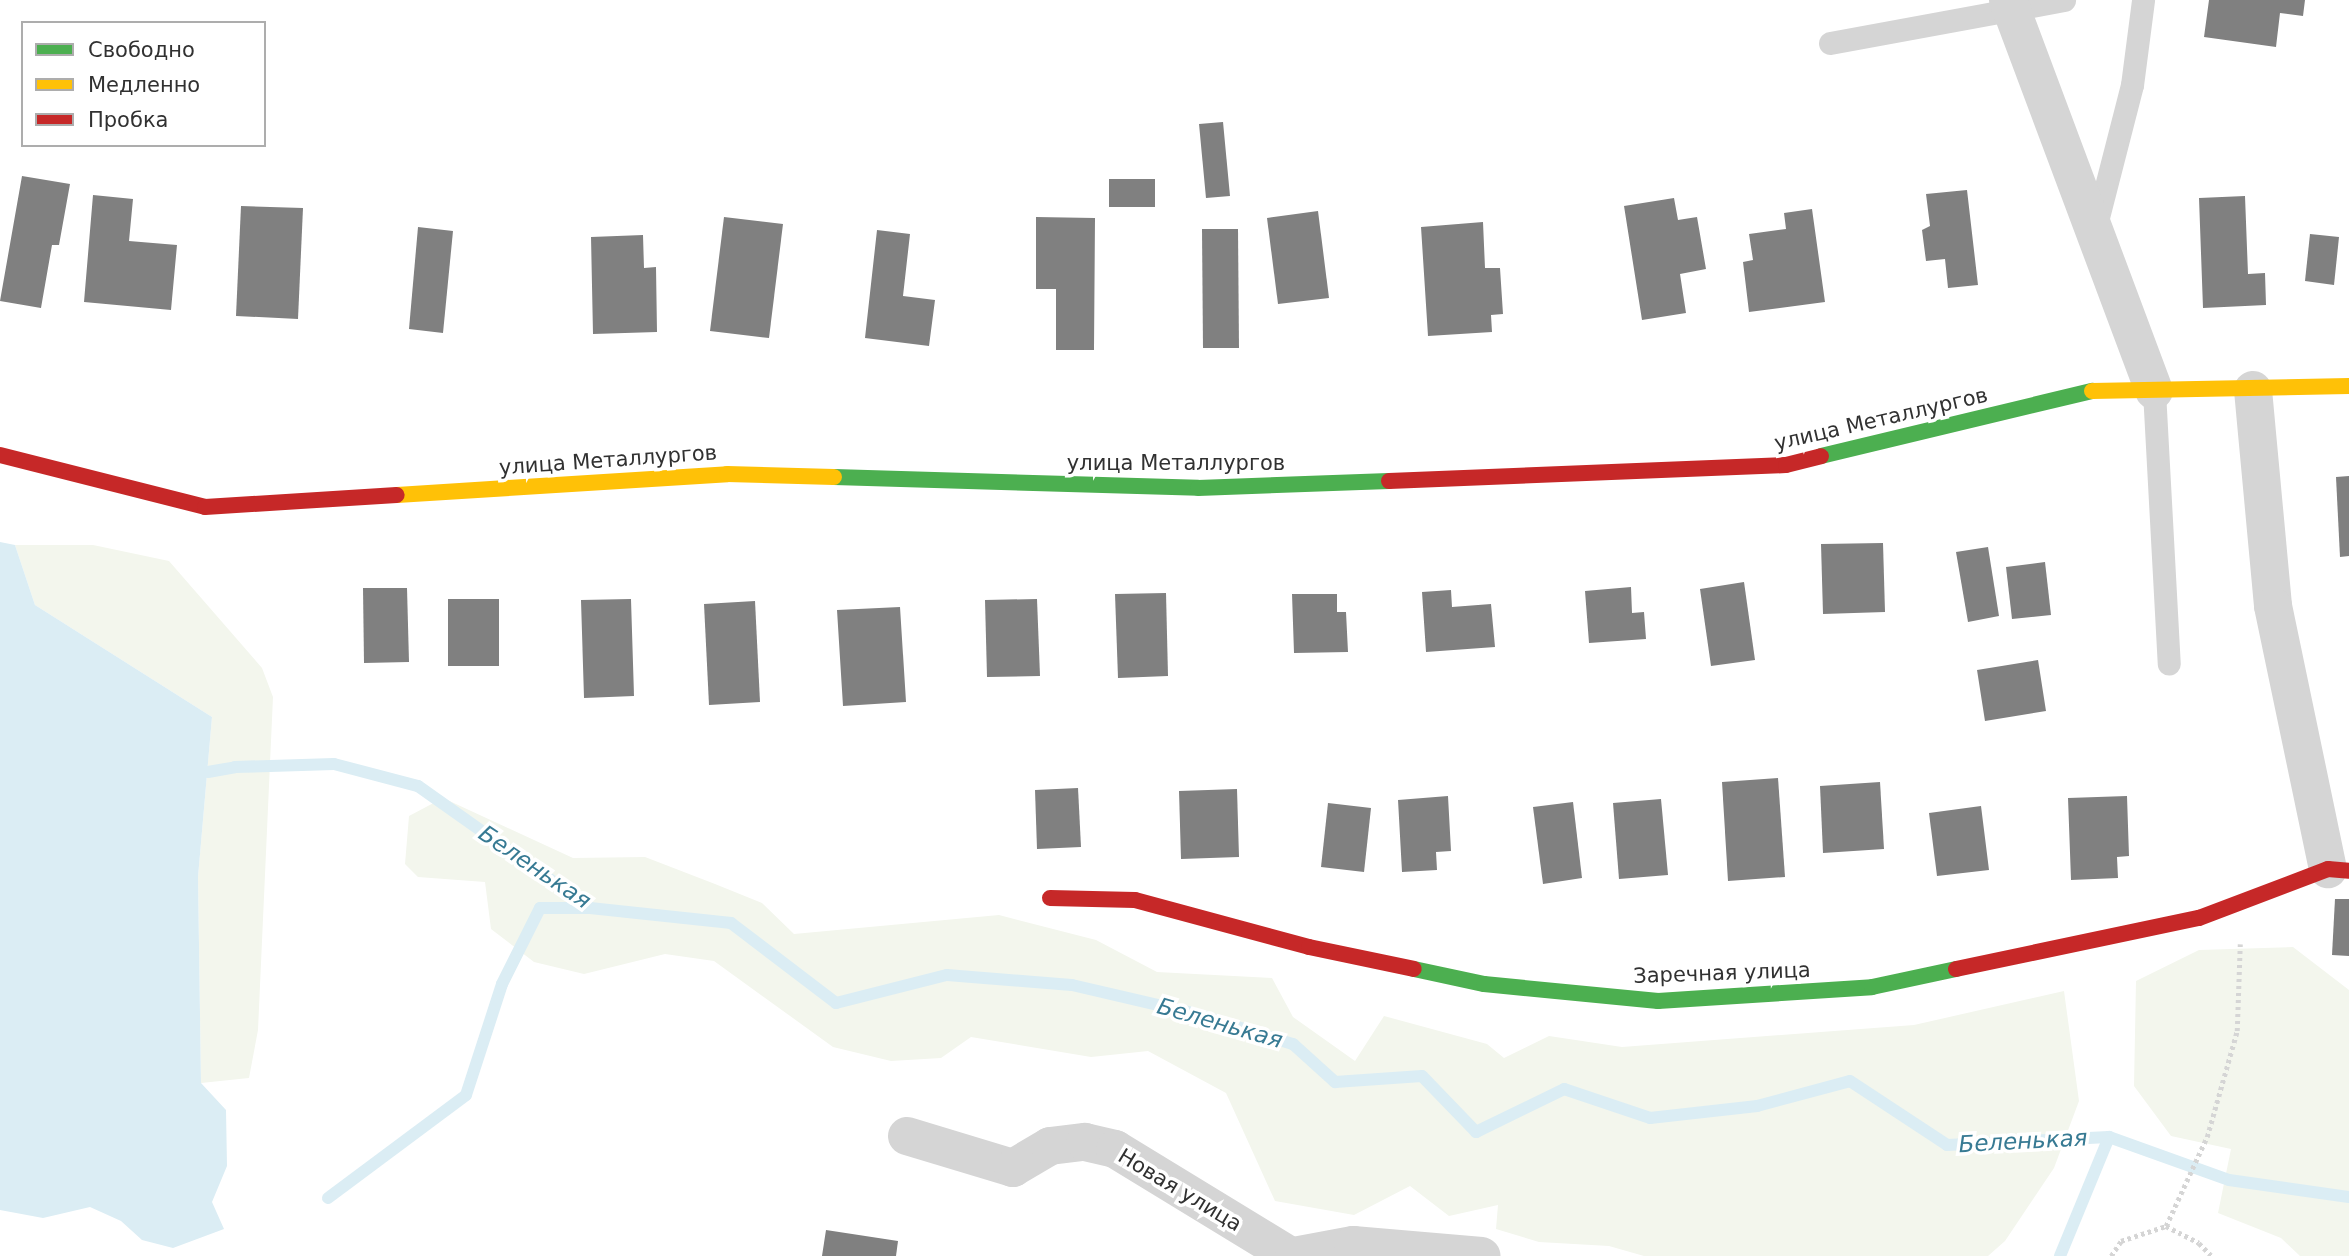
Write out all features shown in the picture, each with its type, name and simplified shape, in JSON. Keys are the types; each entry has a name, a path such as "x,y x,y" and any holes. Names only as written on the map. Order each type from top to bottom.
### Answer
{"street":[{"path":"2010,5 2154,391"},
{"name":"улица Металлургов","path":"0,455 205,507 727,474 1198,488 1786,465 2108,387 2154,391 2349,386"},
{"path":"2253,390 2273,607 2338,870"},
{"name":"Заречная улица","path":"1050,898 1135,900 1309,947 1484,984 1658,1001 1872,987 2199,918 2338,870"},
{"name":"Новая улица","path":"907,1136 1013,1168 1050,1146 1085,1142 1115,1149 1292,1256 1353,1245 1482,1256"}],"lane":[{"path":"1830,43 2010,5 2064,0"},
{"path":"2095,232 2132,85 2143,0"},
{"path":"2154,391 2169,664"}],"path":[{"path":"2111,1256 2121,1241 2166,1226 2204,1143 2237,1031 2242,901"},
{"path":"2166,1226 2199,1243 2212,1256"}],"shaded area":[{"path":"0,542 15,545 35,605 212,717 198,877 201,1083 226,1110 227,1166 212,1202 224,1229 173,1248 142,1240 121,1221 90,1207 43,1218 0,1210"},
{"path":"15,545 93,545 169,561 262,668 273,697 258,1030 249,1078 201,1083 198,877 212,717 35,605"},
{"path":"443,798 573,858 645,857 715,884 762,903 794,934 999,915 1096,940 1157,972 1272,978 1293,1017 1355,1061 1384,1016 1487,1044 1504,1058 1549,1036 1622,1047 1914,1025 2064,991 2079,1101 2054,1168 2005,1241 1988,1256 1644,1256 1609,1246 1539,1242 1496,1229 1498,1205 1449,1216 1410,1186 1354,1215 1275,1201 1226,1093 1148,1051 1091,1057 971,1037 941,1058 891,1061 833,1047 714,961 665,954 584,974 534,962 491,929 485,882 418,877 405,864 409,816"},
{"path":"2293,947 2349,990 2349,1256 2300,1256 2281,1238 2218,1213 2231,1149 2171,1136 2134,1086 2136,981 2199,950"}],"building":[{"path":"2209,0 2305,0 2303,16 2280,13 2276,47 2204,37"},
{"path":"1223,122 1230,196 1206,198 1199,124"},
{"path":"22,176 70,184 59,245 52,245 41,308 0,301"},
{"path":"1109,179 1155,179 1155,207 1109,207"},
{"path":"1967,190 1978,285 1948,288 1945,259 1926,261 1922,230 1930,226 1926,194"},
{"path":"93,195 133,199 129,241 177,245 171,310 84,302"},
{"path":"2245,196 2248,274 2265,273 2266,305 2203,308 2199,198"},
{"path":"1674,198 1678,220 1697,217 1706,269 1680,274 1686,313 1642,320 1624,206"},
{"path":"241,206 303,208 298,319 236,316"},
{"path":"1812,209 1825,302 1749,312 1743,262 1753,260 1749,234 1786,229 1784,213"},
{"path":"1318,211 1329,298 1278,304 1267,218"},
{"path":"724,217 783,224 769,338 710,331"},
{"path":"1036,217 1095,218 1094,350 1056,350 1056,289 1036,289"},
{"path":"1483,222 1485,268 1500,268 1503,314 1491,315 1492,332 1428,336 1421,227"},
{"path":"418,227 453,231 443,333 409,329"},
{"path":"1202,229 1238,229 1239,348 1203,348"},
{"path":"877,230 910,234 903,296 935,300 929,346 865,338"},
{"path":"2310,234 2339,237 2334,285 2305,281"},
{"path":"643,235 644,268 656,267 657,332 593,334 591,237"},
{"path":"2349,476 2349,556 2340,557 2336,477"},
{"path":"1883,543 1885,612 1823,614 1821,544"},
{"path":"1988,547 1999,616 1968,622 1956,552"},
{"path":"2045,562 2051,615 2012,619 2006,567"},
{"path":"1744,582 1755,660 1711,666 1700,589"},
{"path":"1631,587 1632,613 1644,612 1646,639 1589,643 1585,591"},
{"path":"363,588 407,588 409,662 364,663"},
{"path":"1451,590 1452,607 1491,604 1495,647 1426,652 1422,592"},
{"path":"1166,593 1168,676 1118,678 1115,594"},
{"path":"1292,594 1337,594 1337,612 1346,612 1348,652 1294,653"},
{"path":"448,599 499,599 499,666 448,666"},
{"path":"631,599 634,696 584,698 581,600"},
{"path":"1037,599 1040,676 987,677 985,600"},
{"path":"755,601 760,702 709,705 704,604"},
{"path":"900,607 906,702 843,706 837,610"},
{"path":"2038,660 2046,711 1985,721 1977,670"},
{"path":"1778,778 1785,877 1728,881 1722,782"},
{"path":"1880,782 1884,849 1823,853 1820,786"},
{"path":"1078,788 1081,847 1037,849 1035,790"},
{"path":"1237,789 1239,857 1181,859 1179,791"},
{"path":"1448,796 1451,851 1436,852 1437,870 1402,872 1398,800"},
{"path":"2127,796 2129,856 2117,857 2118,878 2071,880 2068,798"},
{"path":"1661,799 1668,875 1619,879 1613,803"},
{"path":"1573,802 1582,878 1543,884 1533,807"},
{"path":"1328,803 1371,808 1364,872 1321,867"},
{"path":"1981,806 1989,870 1937,876 1929,813"},
{"path":"2335,899 2349,899 2349,956 2332,955"},
{"path":"826,1230 898,1241 896,1256 822,1256"}],"waterway":[{"name":"Беленькая","path":"208,772 235,767 334,764 418,786 590,908 731,923 836,1003 947,975 1072,985 1192,1013 1293,1044 1335,1082 1422,1076 1476,1132 1564,1089 1650,1118 1757,1106 1850,1081 1947,1145 2109,1137 2229,1180 2349,1197"},
{"path":"328,1198 466,1095 502,984 540,908 590,908"},
{"path":"2060,1256 2109,1137"}],"traffic: fast":[{"path":"1821,456 2092,391"},
{"path":"834,477 1198,488 1389,481"},
{"path":"1414,969 1484,984 1658,1001 1872,987 1956,969"}],"traffic: slow":[{"path":"2092,391 2349,386"},
{"path":"397,495 727,474 834,477"}],"traffic: jam":[{"path":"0,455 205,507 397,495"},
{"path":"1389,481 1786,465 1821,456"},
{"path":"1956,969 2199,918 2328,869 2349,871"},
{"path":"1050,898 1135,900 1309,947 1414,969"}]}
